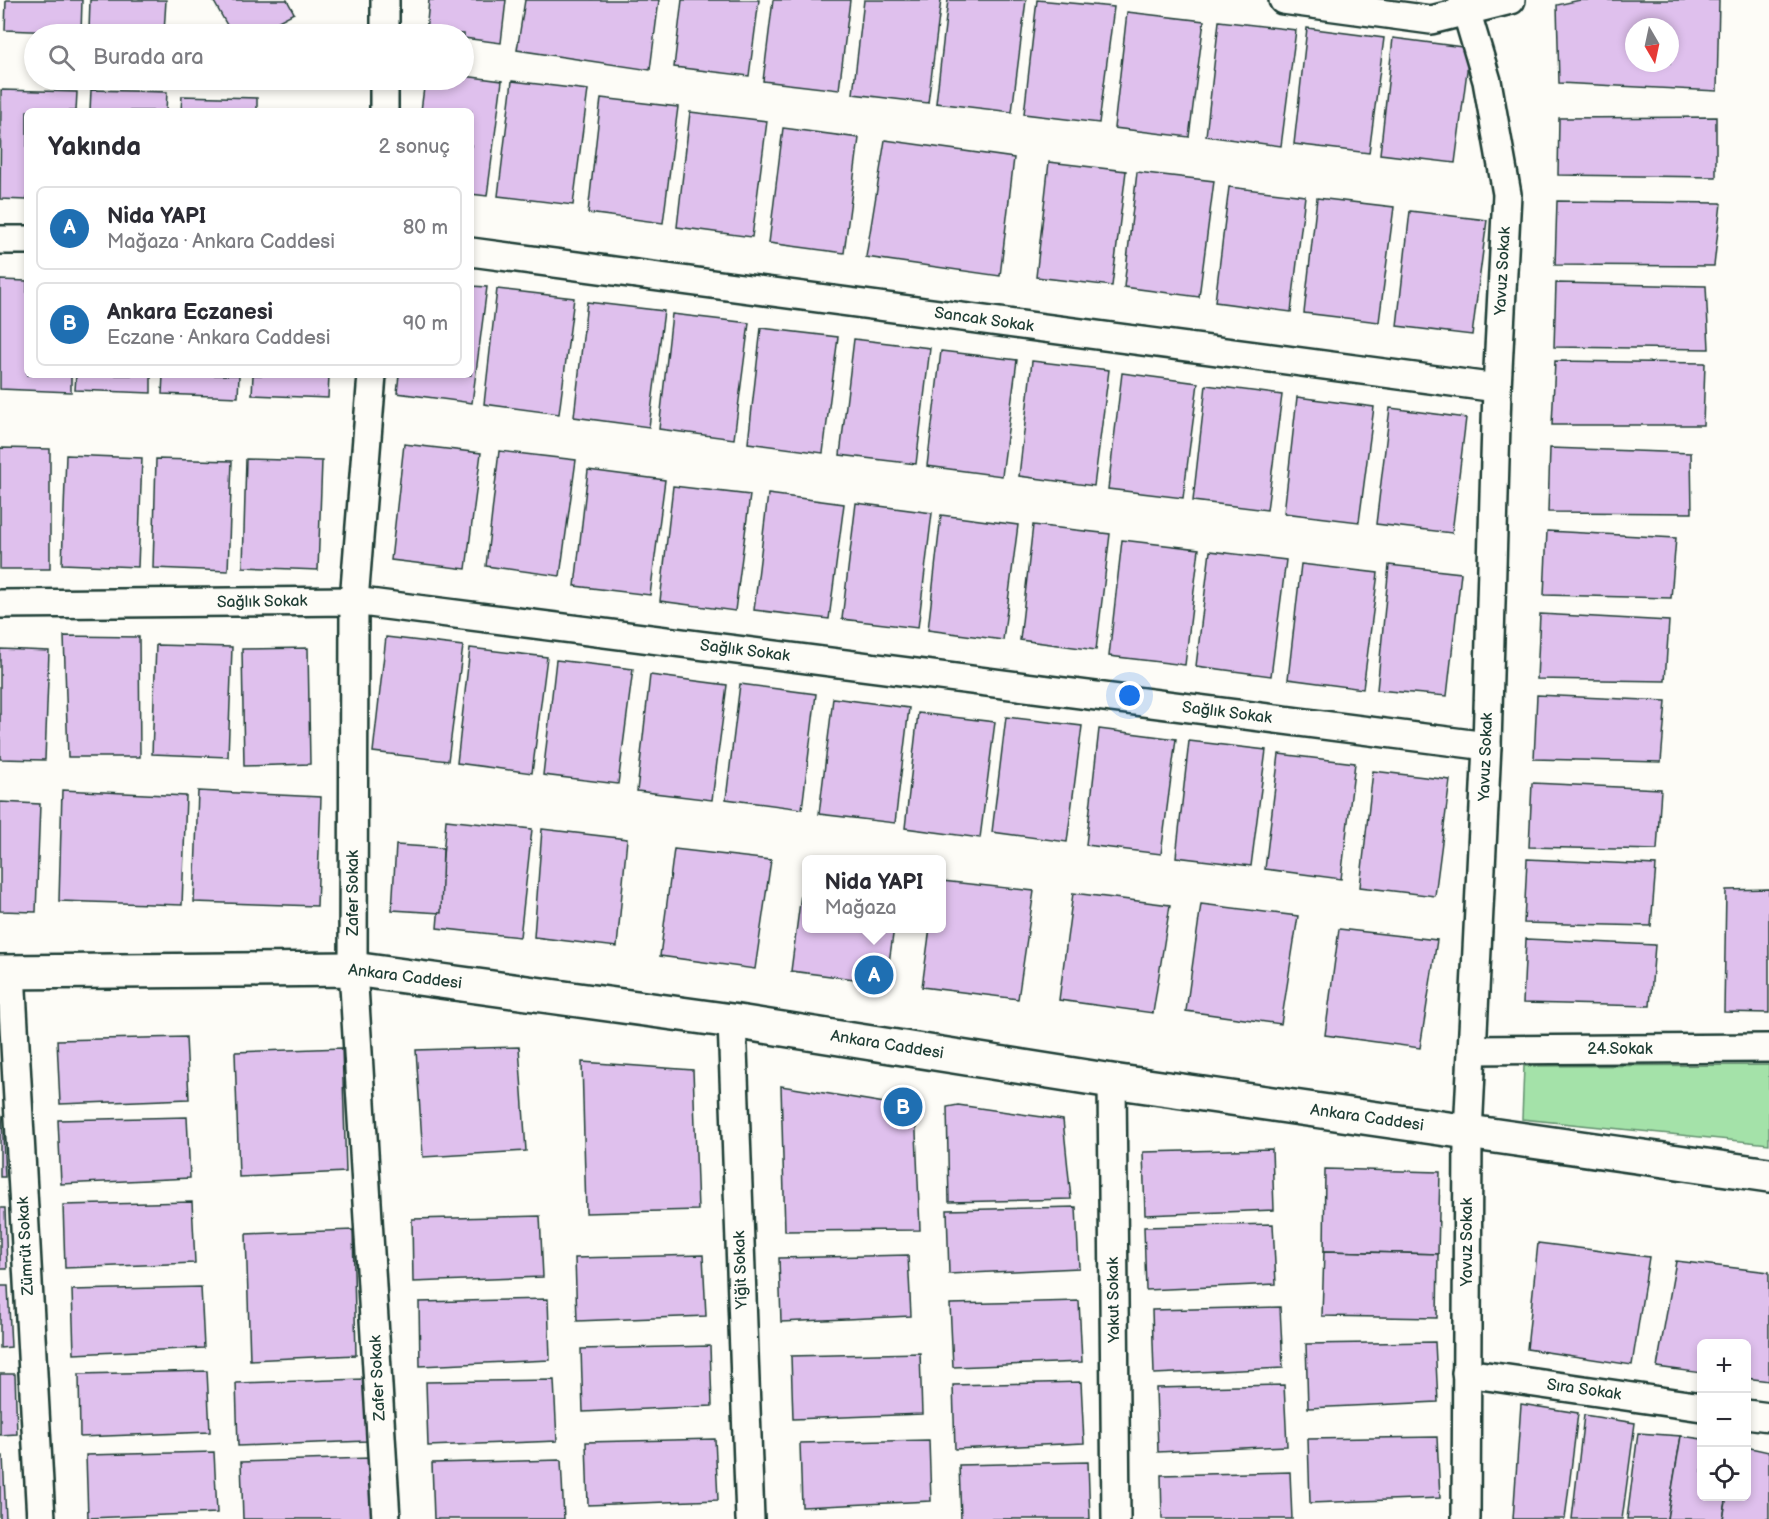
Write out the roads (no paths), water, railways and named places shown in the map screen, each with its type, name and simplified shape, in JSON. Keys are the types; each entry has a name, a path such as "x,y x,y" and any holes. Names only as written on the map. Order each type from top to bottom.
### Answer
{"main road":[{"name":"Ankara Caddesi","path":"5,972 353,969 732,1021 1112,1081 1769,1175"}],"street":[{"path":"385,0 385,24"},
{"path":"1283,0 1431,20 1465,6 1511,0"},
{"name":"Yavuz Sokak","path":"1465,6 1487,81 1507,194 1497,388 1487,746 1468,1133 1466,1519"},
{"path":"384,90 384,108"},
{"path":"0,240 24,240"},
{"name":"Sancak Sokak","path":"474,252 1497,388"},
{"name":"Zafer Sokak","path":"372,378 354,601 353,969 386,1519"},
{"name":"Sağlık Sokak","path":"0,604 354,601 1487,746"},
{"name":"Zümrüt Sokak","path":"5,972 41,1519"},
{"name":"Yiğit Sokak","path":"732,1021 750,1519"},
{"name":"24.Sokak","path":"1472,1050 1769,1048"},
{"name":"Yakut Sokak","path":"1112,1081 1116,1519"},
{"name":"Sıra Sokak","path":"1466,1373 1697,1406"},
{"path":"1751,1415 1769,1417"}],"place":[{"name":"Nida YAPI","path":"874,975"},
{"name":"Ankara Eczanesi","path":"903,1107"}]}
